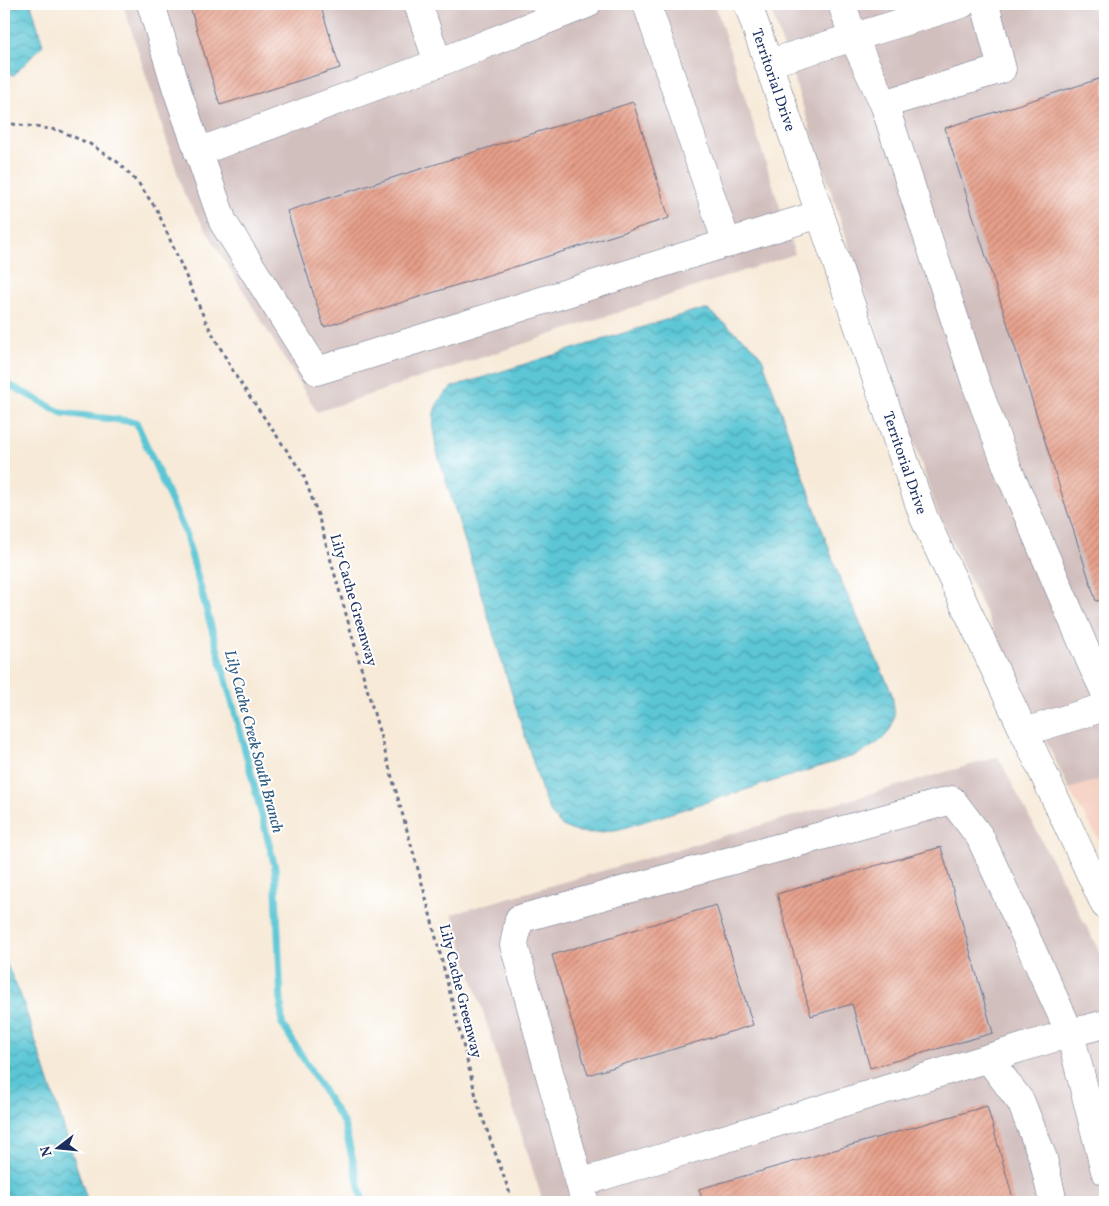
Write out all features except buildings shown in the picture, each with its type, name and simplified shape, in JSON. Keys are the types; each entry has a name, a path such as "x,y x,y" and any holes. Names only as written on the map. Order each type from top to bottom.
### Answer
{"street":[{"path":"151,4 177,90 223,222 317,371 820,214"},
{"path":"418,4 438,63"},
{"path":"198,152 438,63 587,4"},
{"path":"646,4 727,244"},
{"name":"Territorial Drive","path":"748,4 924,518 1105,905"},
{"path":"842,4 853,37 884,104 976,384 1008,469 1096,649 1105,692"},
{"path":"769,63 962,4"},
{"path":"884,104 1002,69 985,4"},
{"path":"1024,732 1105,707"},
{"path":"1105,1024 1070,1033 988,1058 583,1192 514,945 518,919 952,800 980,837 1070,1033 1105,1171"},
{"path":"988,1058 1021,1102 1043,1158 1053,1202"}],"path":[{"name":"Lily Cache Greenway","path":"4,124 58,130 90,144 119,163 139,184 156,210 206,322 237,378 303,474 318,515 417,866 479,1108 513,1202"}],"shaded area":[{"path":"123,4 715,4 795,254 317,412 184,194"},
{"path":"769,4 1105,4 1105,778 1069,789 937,511"},
{"path":"998,757 1105,962 1105,1202 543,1202 452,914"},
{"path":"1105,778 1105,850 1069,789"}],"water":[{"path":"4,4 31,4 43,45 14,75 4,73"},
{"path":"708,310 751,345 762,358 839,577 891,691 894,714 893,723 884,737 857,755 620,829 590,833 571,830 555,819 548,808 542,791 436,448 434,414 439,401 452,387 694,311"},
{"path":"4,964 7,965 21,996 88,1202 4,1202"}],"waterway":[{"name":"Lily Cache Creek South Branch","path":"4,382 62,413 136,422 185,532 275,867 282,1024 344,1124 363,1202"}]}
